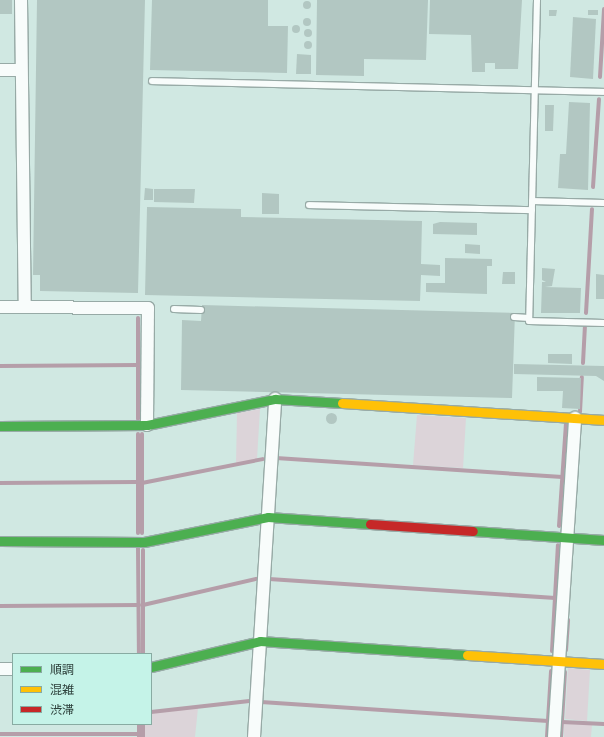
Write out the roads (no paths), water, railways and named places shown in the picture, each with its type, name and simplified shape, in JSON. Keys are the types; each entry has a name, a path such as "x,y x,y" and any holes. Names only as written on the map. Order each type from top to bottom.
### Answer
{"street":[{"path":"21,0 25,307"},
{"path":"0,70 21,70"},
{"path":"0,307 148,308 147,425"},
{"path":"254,737 275,399"},
{"path":"0,426 147,425 275,399 604,420"},
{"path":"554,737 575,418"},
{"path":"0,541 144,542 268,517 604,540"},
{"path":"152,667 260,641 604,664"},
{"path":"0,669 12,669"}],"lane":[{"path":"529,318 537,0"},
{"path":"152,81 604,92"},
{"path":"532,202 604,203"},
{"path":"309,205 532,210"},
{"path":"174,309 201,310"},
{"path":"514,317 529,318 529,321 604,323"}],"waterway":[{"path":"600,77 604,9"},
{"path":"593,187 599,99"},
{"path":"586,313 592,209"},
{"path":"138,318 138,419"},
{"path":"583,363 585,327"},
{"path":"0,366 138,365"},
{"path":"580,412 582,377"},
{"path":"559,526 566,424"},
{"path":"138,434 138,533"},
{"path":"142,434 142,533"},
{"path":"276,458 562,477"},
{"path":"142,483 263,459"},
{"path":"0,483 136,482"},
{"path":"552,651 558,545"},
{"path":"138,548 139,653"},
{"path":"143,550 143,653"},
{"path":"143,605 256,579"},
{"path":"269,579 555,598"},
{"path":"0,606 139,605"},
{"path":"566,650 568,620"},
{"path":"547,737 551,671"},
{"path":"561,737 565,672"},
{"path":"152,712 249,701"},
{"path":"261,702 548,721"},
{"path":"562,722 604,724"},
{"path":"139,725 139,737"},
{"path":"143,725 143,737"},
{"path":"0,734 139,734"}]}
